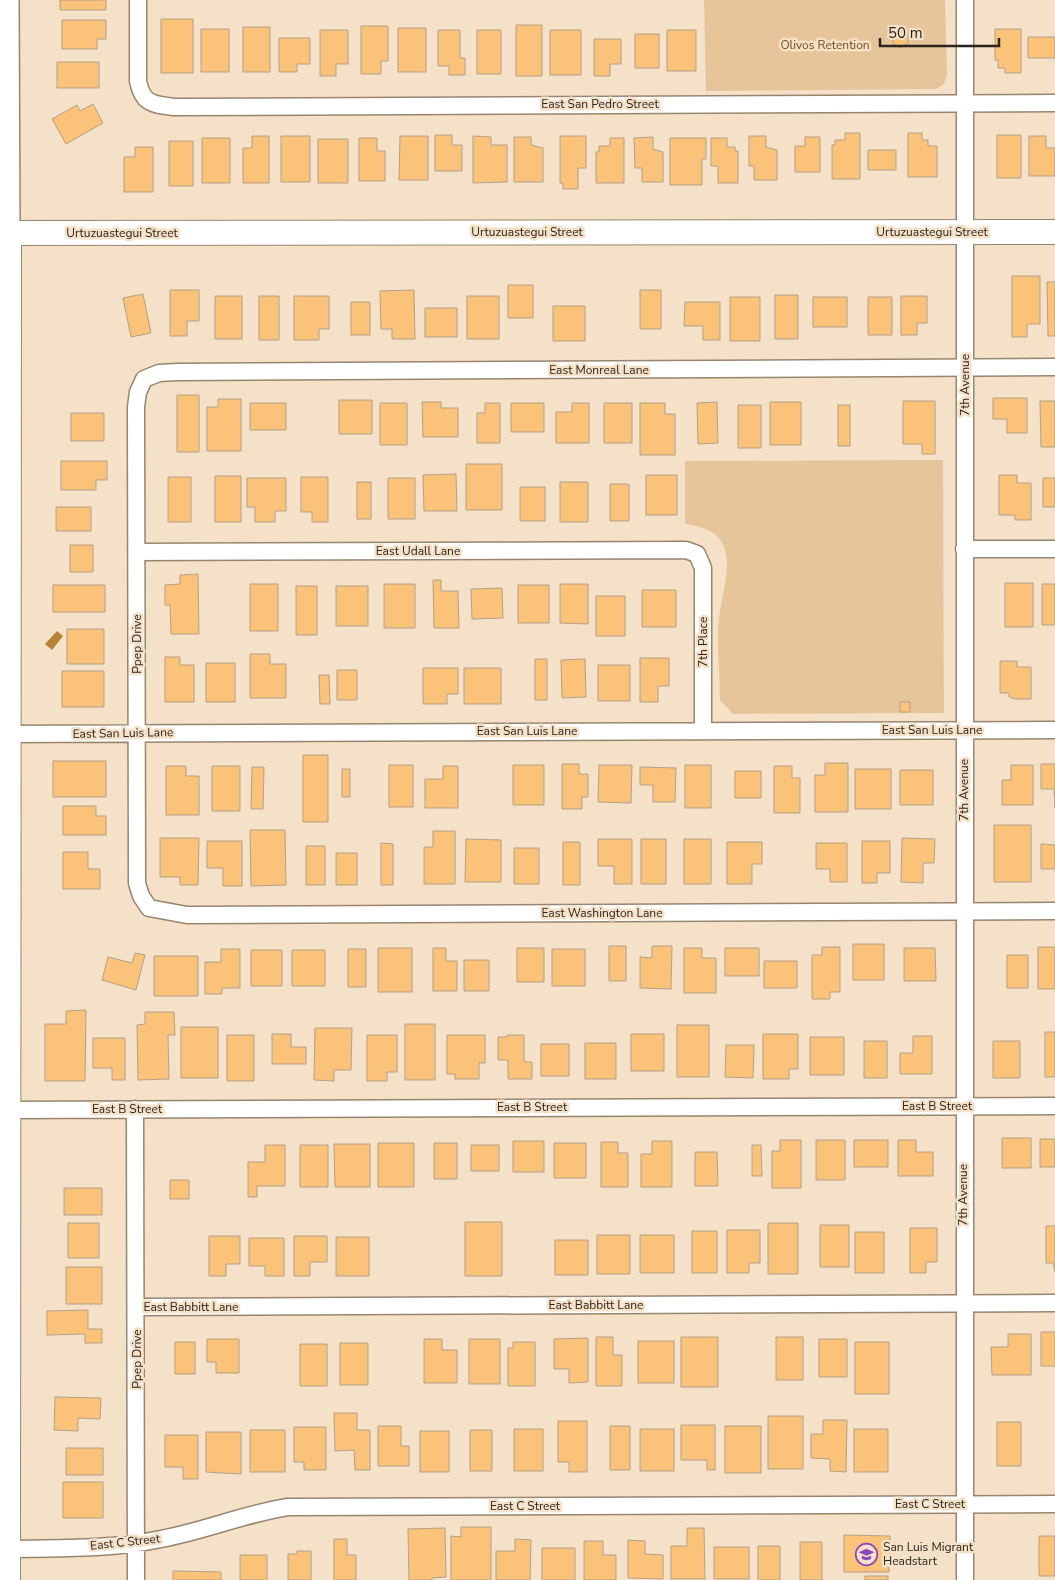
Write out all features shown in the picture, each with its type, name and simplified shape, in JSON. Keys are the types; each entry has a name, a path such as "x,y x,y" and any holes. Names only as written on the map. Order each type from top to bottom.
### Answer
{"main road":[{"name":"Urtuzuastegui Street","path":"4,233 1055,232"},
{"path":"4,233 4,734 9,1110 4,1549 8,1580"}],"street":[{"path":"4,233 8,0"},
{"name":"East San Pedro Street","path":"138,0 138,81 140,93 152,104 174,106 1055,102"},
{"name":"7th Avenue","path":"965,0 963,1105 965,1580"},
{"name":"East Monreal Lane","path":"144,379 159,373 177,372 1055,367"},
{"name":"Ppep Drive","path":"144,379 138,392 136,407 137,883 141,896 149,908"},
{"path":"964,549 1055,548"},
{"name":"East Udall Lane","path":"137,552 676,550 697,554"},
{"name":"7th Place","path":"697,554 703,568 703,730"},
{"name":"East San Luis Lane","path":"4,734 1055,730"},
{"name":"East Washington Lane","path":"149,908 187,915 1055,911"},
{"name":"East B Street","path":"9,1110 1055,1106"},
{"name":"Ppep Drive","path":"135,1109 137,1307 136,1580"},
{"name":"East Babbitt Lane","path":"137,1307 1055,1303"},
{"name":"East C Street","path":"4,1549 136,1543 170,1537 255,1512 288,1507 1055,1504"}],"green space":[{"name":"Olivos Retention","path":"704,0 945,0 947,75 944,84 936,89 706,91"},
{"path":"943,460 944,713 733,714 720,700 718,649 719,618 727,573 727,559 724,546 717,536 704,528 685,524 685,461"}],"shaded area":[{"path":"57,631 63,636 52,650 45,644"}],"building":[{"path":"60,0 106,0 106,10 60,10"},
{"path":"161,19 193,19 193,73 161,73"},
{"path":"62,20 106,20 106,39 97,39 97,49 62,49"},
{"path":"516,25 542,25 542,76 516,76"},
{"path":"361,26 388,26 388,61 381,61 381,74 361,74"},
{"path":"243,27 270,27 270,72 243,72"},
{"path":"398,28 426,28 426,72 398,72"},
{"path":"201,29 229,29 229,72 201,72"},
{"path":"995,29 1021,29 1021,73 1005,73 1005,68 998,68 998,60 995,60"},
{"path":"320,30 348,30 348,64 336,64 336,76 320,76"},
{"path":"438,30 460,30 460,58 465,58 465,75 449,75 449,66 438,66"},
{"path":"477,30 501,30 501,74 477,74"},
{"path":"550,30 581,30 581,75 550,75"},
{"path":"667,30 696,30 696,71 667,71"},
{"path":"900,30 908,35 908,43 900,48 893,43 893,35"},
{"path":"635,34 659,34 659,68 635,68"},
{"path":"1028,37 1055,37 1055,58 1028,58"},
{"path":"279,38 310,38 310,64 297,64 297,72 279,72"},
{"path":"594,39 621,39 621,64 610,64 610,76 594,76"},
{"path":"57,62 99,62 99,88 57,88"},
{"path":"93,104 103,123 66,144 52,119 77,105 80,111"},
{"path":"845,133 860,133 860,179 832,179 832,145 835,145 835,140 845,140"},
{"path":"908,133 922,133 922,140 928,140 928,146 937,146 937,177 908,177"},
{"path":"435,135 452,135 452,145 462,145 462,171 435,171"},
{"path":"997,135 1021,135 1021,178 997,178"},
{"path":"252,136 269,136 269,183 243,183 243,148 252,148"},
{"path":"281,136 310,136 310,182 281,182"},
{"path":"400,136 428,136 428,180 399,180"},
{"path":"473,136 491,137 491,145 507,145 507,182 473,183"},
{"path":"560,136 586,136 586,168 578,168 578,189 563,189 563,183 560,183"},
{"path":"749,136 766,136 766,147 777,150 777,180 754,180 754,166 749,166"},
{"path":"1029,136 1046,136 1046,148 1055,148 1055,176 1029,176"},
{"path":"514,137 531,137 531,145 543,148 543,182 514,182"},
{"path":"653,137 653,149 663,152 663,182 642,182 642,168 635,168 634,138"},
{"path":"805,137 820,137 820,172 795,172 795,146 805,146"},
{"path":"202,138 230,138 230,183 202,183"},
{"path":"359,138 377,138 377,151 385,151 385,181 359,181"},
{"path":"610,138 624,138 624,183 596,183 596,152 599,152 599,146 610,146"},
{"path":"670,138 706,138 706,159 702,159 702,185 670,185"},
{"path":"711,138 727,138 727,147 735,147 735,151 738,151 738,183 718,183 718,166 711,166"},
{"path":"318,139 348,139 348,183 318,183"},
{"path":"169,141 193,141 193,186 169,186"},
{"path":"135,147 153,147 153,192 124,192 124,157 135,157"},
{"path":"868,150 896,150 896,170 868,170"},
{"path":"1012,276 1040,276 1040,324 1027,324 1027,337 1012,337"},
{"path":"1047,282 1055,282 1055,336 1048,336"},
{"path":"508,285 533,285 533,318 508,318"},
{"path":"170,290 199,290 199,321 187,321 187,336 170,336"},
{"path":"414,290 415,339 392,339 392,329 381,329 380,291"},
{"path":"640,290 661,290 661,329 640,329"},
{"path":"143,294 151,333 131,337 123,298"},
{"path":"775,295 798,295 798,339 775,339"},
{"path":"215,296 242,296 242,339 215,339"},
{"path":"259,296 279,296 279,340 259,340"},
{"path":"294,296 329,296 329,329 319,329 319,340 294,340"},
{"path":"467,296 499,296 499,339 467,339"},
{"path":"901,296 927,296 927,323 917,323 917,335 901,335"},
{"path":"730,297 760,297 760,341 730,341"},
{"path":"813,297 847,297 847,327 813,327"},
{"path":"868,297 892,297 892,335 868,335"},
{"path":"351,302 370,302 370,335 351,335"},
{"path":"685,302 720,302 720,340 703,340 703,326 684,326"},
{"path":"553,306 585,306 585,341 553,341"},
{"path":"425,308 457,308 457,337 425,337"},
{"path":"177,395 199,395 199,452 177,452"},
{"path":"993,398 1027,398 1027,433 1007,433 1007,419 993,419"},
{"path":"218,399 241,399 241,451 207,451 207,407 218,407"},
{"path":"339,400 372,400 372,434 339,434"},
{"path":"903,401 935,401 935,454 922,454 922,444 903,444"},
{"path":"1040,401 1055,401 1055,447 1041,447"},
{"path":"422,402 441,402 441,408 458,408 458,437 423,437"},
{"path":"717,402 718,443 698,444 697,403"},
{"path":"770,402 801,402 801,445 770,445"},
{"path":"250,403 286,403 286,430 250,430"},
{"path":"380,403 407,403 407,445 380,445"},
{"path":"485,403 500,403 500,443 477,443 477,413 485,413"},
{"path":"511,403 544,403 544,432 511,432"},
{"path":"572,403 589,403 589,443 556,443 556,412 572,412"},
{"path":"604,403 632,403 632,443 604,443"},
{"path":"640,403 665,403 665,414 675,414 675,455 640,455"},
{"path":"738,405 761,405 761,448 738,448"},
{"path":"838,405 850,405 850,446 838,446"},
{"path":"71,413 104,413 104,441 71,441"},
{"path":"61,461 107,461 107,480 96,480 96,490 61,490"},
{"path":"466,464 502,464 502,510 466,510"},
{"path":"456,474 457,511 424,511 423,475"},
{"path":"646,475 677,475 677,515 646,515"},
{"path":"999,475 1017,475 1017,483 1031,483 1031,520 1015,520 1015,515 999,515"},
{"path":"215,476 241,476 241,522 215,522"},
{"path":"168,477 191,477 191,522 168,522"},
{"path":"301,477 328,477 328,522 312,522 312,512 301,512"},
{"path":"247,478 286,478 286,511 275,511 275,522 255,522 255,507 247,507"},
{"path":"388,478 415,478 415,519 388,519"},
{"path":"1043,478 1055,478 1055,507 1043,507"},
{"path":"357,482 371,482 371,519 357,519"},
{"path":"560,482 588,482 588,522 560,522"},
{"path":"610,484 629,484 629,521 610,521"},
{"path":"520,487 545,487 545,521 520,521"},
{"path":"56,507 91,507 91,531 56,531"},
{"path":"70,545 93,545 93,572 70,572"},
{"path":"198,574 199,634 171,634 170,605 165,605 165,585 180,584 180,575"},
{"path":"433,580 441,580 441,591 458,591 459,628 434,628"},
{"path":"1005,583 1033,583 1033,627 1005,627"},
{"path":"250,584 278,584 278,631 250,631"},
{"path":"384,584 415,584 415,628 384,628"},
{"path":"560,584 588,584 588,624 560,623"},
{"path":"1042,584 1055,584 1055,625 1042,625"},
{"path":"53,585 105,585 105,612 53,612"},
{"path":"518,585 549,585 549,623 518,623"},
{"path":"296,586 317,586 317,635 296,635"},
{"path":"336,586 368,586 368,626 336,626"},
{"path":"502,588 503,618 472,619 471,589"},
{"path":"642,590 676,590 676,627 642,627"},
{"path":"596,596 625,596 625,636 596,636"},
{"path":"67,629 104,629 104,664 67,664"},
{"path":"250,654 270,654 270,664 286,664 286,698 250,698"},
{"path":"165,657 180,657 180,665 194,665 194,702 165,702"},
{"path":"640,658 669,658 669,686 658,686 658,702 640,702"},
{"path":"535,659 547,659 547,700 535,700"},
{"path":"585,659 586,697 562,698 561,660"},
{"path":"1000,661 1017,661 1017,667 1031,667 1031,699 1015,699 1009,697 1009,693 1000,693"},
{"path":"206,663 235,663 235,702 206,702"},
{"path":"598,665 630,665 630,701 598,701"},
{"path":"423,668 458,668 458,694 447,694 447,704 423,704"},
{"path":"464,668 501,668 501,704 464,704"},
{"path":"337,670 357,670 357,700 337,700"},
{"path":"62,671 104,671 104,707 62,707"},
{"path":"319,675 329,675 330,704 320,704"},
{"path":"900,702 910,702 910,712 900,712"},
{"path":"303,755 328,755 328,822 303,822"},
{"path":"53,761 106,761 106,797 53,797"},
{"path":"825,763 848,763 848,812 815,812 815,775 825,775"},
{"path":"562,764 579,764 579,774 588,774 588,797 582,797 582,809 562,809"},
{"path":"1041,764 1055,764 1055,808 1054,789 1041,789"},
{"path":"389,765 413,765 413,807 389,807"},
{"path":"513,765 544,765 544,805 513,805"},
{"path":"599,765 632,765 631,803 598,802"},
{"path":"685,765 711,765 711,808 685,808"},
{"path":"1011,765 1033,765 1033,805 1002,805 1002,780 1011,780"},
{"path":"166,766 186,766 186,776 199,776 199,815 166,815"},
{"path":"212,766 240,766 240,811 212,811"},
{"path":"443,766 458,766 458,808 425,808 425,779 443,779"},
{"path":"774,766 792,766 792,778 800,778 800,813 774,813"},
{"path":"252,767 264,767 263,809 251,809"},
{"path":"640,767 676,768 675,802 653,802 653,785 640,785"},
{"path":"342,769 350,769 350,797 342,797"},
{"path":"855,769 891,769 891,809 855,809"},
{"path":"900,770 933,770 933,805 900,805"},
{"path":"735,771 761,771 761,798 735,798"},
{"path":"63,806 96,806 96,816 106,816 106,835 63,835"},
{"path":"994,825 1031,825 1031,882 994,882"},
{"path":"250,830 285,830 286,885 251,886"},
{"path":"433,831 455,831 455,884 424,884 424,847 433,847"},
{"path":"160,838 199,838 198,885 180,885 180,877 160,877"},
{"path":"902,838 935,839 934,863 923,863 923,883 901,882"},
{"path":"466,839 501,840 501,882 465,882"},
{"path":"598,839 632,839 632,884 614,884 614,866 598,866"},
{"path":"641,839 666,839 666,884 641,884"},
{"path":"684,839 711,839 711,884 684,884"},
{"path":"207,841 242,841 242,886 223,886 223,868 207,868"},
{"path":"862,841 890,841 890,873 877,873 877,883 862,883"},
{"path":"563,842 580,842 580,885 563,885"},
{"path":"727,842 762,842 762,864 752,864 752,884 727,884"},
{"path":"381,843 393,844 393,885 381,885"},
{"path":"816,843 847,843 847,882 830,882 830,869 816,869"},
{"path":"1041,844 1055,845 1055,869 1041,869"},
{"path":"306,846 325,846 325,885 306,885"},
{"path":"514,848 539,848 539,884 514,884"},
{"path":"63,852 88,852 88,869 100,869 100,889 63,889"},
{"path":"336,853 357,853 357,885 336,885"},
{"path":"853,944 884,944 884,980 853,980"},
{"path":"609,946 626,946 626,981 609,981"},
{"path":"652,946 672,946 671,989 640,988 640,957 652,958"},
{"path":"822,947 840,947 840,992 830,992 830,999 812,999 812,955 822,955"},
{"path":"1038,947 1055,947 1055,989 1038,989"},
{"path":"378,948 412,948 412,992 378,992"},
{"path":"433,948 446,948 446,961 457,961 457,991 433,991"},
{"path":"517,948 544,948 544,982 517,982"},
{"path":"684,948 702,948 702,958 716,958 716,993 684,993"},
{"path":"725,948 759,948 759,976 725,976"},
{"path":"904,948 935,948 936,981 904,981"},
{"path":"221,949 240,949 240,988 222,988 222,994 205,994 205,962 221,962"},
{"path":"348,949 366,949 366,987 348,987"},
{"path":"552,949 585,949 585,986 552,986"},
{"path":"251,950 282,950 282,986 251,986"},
{"path":"292,950 325,950 325,986 292,986"},
{"path":"135,953 145,955 136,990 102,980 108,957 132,963"},
{"path":"1007,955 1028,955 1028,988 1007,988"},
{"path":"154,956 198,956 198,996 154,996"},
{"path":"464,960 489,960 489,991 464,991"},
{"path":"764,961 797,961 797,988 764,988"},
{"path":"86,1010 85,1081 45,1081 45,1024 66,1024 66,1011"},
{"path":"145,1012 174,1012 175,1035 168,1035 169,1079 138,1080 137,1025 145,1024"},
{"path":"405,1024 435,1024 435,1080 405,1080"},
{"path":"677,1025 709,1025 709,1077 677,1077"},
{"path":"181,1027 218,1027 218,1078 181,1078"},
{"path":"315,1028 352,1028 351,1070 334,1070 334,1081 314,1080"},
{"path":"1045,1032 1055,1032 1055,1077 1045,1077"},
{"path":"272,1034 291,1034 291,1047 306,1047 306,1064 272,1064"},
{"path":"631,1034 664,1034 664,1071 631,1071"},
{"path":"763,1034 798,1034 798,1069 789,1069 789,1079 763,1079"},
{"path":"227,1035 254,1035 254,1081 227,1081"},
{"path":"367,1035 397,1035 397,1072 387,1072 387,1081 367,1081"},
{"path":"447,1035 485,1035 485,1063 479,1063 479,1079 455,1079 455,1074 447,1074"},
{"path":"507,1035 524,1035 524,1062 532,1062 532,1079 508,1079 508,1060 498,1060 498,1037 507,1037"},
{"path":"913,1036 932,1036 932,1074 900,1074 900,1053 913,1053"},
{"path":"810,1037 844,1037 844,1075 810,1075"},
{"path":"93,1038 125,1038 125,1080 112,1080 112,1068 93,1068"},
{"path":"864,1041 887,1041 887,1078 864,1078"},
{"path":"993,1041 1020,1041 1020,1078 993,1078"},
{"path":"585,1043 616,1043 616,1079 585,1079"},
{"path":"541,1044 569,1044 569,1076 541,1076"},
{"path":"726,1045 754,1045 753,1078 725,1077"},
{"path":"1002,1138 1031,1138 1031,1168 1002,1168"},
{"path":"1040,1139 1055,1139 1055,1167 1040,1167"},
{"path":"780,1140 801,1140 801,1188 772,1188 772,1151 780,1151"},
{"path":"816,1140 845,1140 845,1180 816,1180"},
{"path":"854,1140 888,1140 888,1167 854,1167"},
{"path":"898,1140 916,1140 916,1152 933,1152 933,1176 898,1176"},
{"path":"513,1141 544,1141 544,1172 513,1172"},
{"path":"652,1141 672,1141 672,1187 641,1187 641,1154 652,1154"},
{"path":"601,1142 618,1142 618,1153 628,1153 628,1187 601,1187"},
{"path":"378,1143 414,1143 414,1187 378,1187"},
{"path":"434,1143 457,1143 457,1179 434,1179"},
{"path":"554,1143 586,1143 586,1178 554,1178"},
{"path":"334,1144 370,1144 370,1187 335,1187"},
{"path":"265,1145 285,1145 285,1186 257,1186 257,1197 248,1197 248,1162 265,1162"},
{"path":"300,1145 328,1145 328,1187 300,1187"},
{"path":"471,1145 499,1145 499,1171 471,1171"},
{"path":"752,1145 761,1145 762,1176 752,1176"},
{"path":"695,1152 717,1152 718,1186 695,1186"},
{"path":"170,1180 189,1180 189,1199 170,1199"},
{"path":"64,1188 102,1188 102,1215 64,1215"},
{"path":"465,1222 502,1222 502,1276 465,1276"},
{"path":"68,1223 99,1223 99,1258 68,1258"},
{"path":"768,1223 798,1223 798,1274 768,1274"},
{"path":"820,1225 849,1225 849,1267 820,1267"},
{"path":"1046,1226 1055,1226 1055,1272 1053,1263 1046,1263"},
{"path":"910,1228 937,1228 937,1262 926,1262 926,1273 910,1273"},
{"path":"727,1230 760,1230 760,1263 749,1263 749,1273 727,1273"},
{"path":"692,1231 717,1231 717,1273 692,1273"},
{"path":"855,1232 884,1232 884,1273 855,1273"},
{"path":"597,1235 630,1235 630,1274 597,1274"},
{"path":"640,1235 674,1235 674,1273 640,1273"},
{"path":"209,1236 240,1236 240,1264 226,1264 226,1276 209,1276"},
{"path":"294,1236 327,1236 327,1262 310,1262 310,1276 294,1276"},
{"path":"336,1237 369,1237 369,1276 336,1276"},
{"path":"249,1238 284,1238 284,1276 265,1276 265,1266 249,1266"},
{"path":"555,1240 588,1240 588,1275 555,1275"},
{"path":"66,1267 102,1267 102,1304 66,1304"},
{"path":"88,1310 88,1329 102,1329 102,1343 85,1343 85,1334 47,1335 47,1311"},
{"path":"1041,1332 1055,1332 1055,1366 1041,1366"},
{"path":"1008,1334 1031,1334 1031,1375 992,1375 991,1347 1008,1347"},
{"path":"596,1337 613,1337 613,1355 622,1355 622,1386 596,1386"},
{"path":"681,1337 718,1337 718,1387 681,1387"},
{"path":"776,1337 803,1337 803,1380 776,1380"},
{"path":"588,1338 588,1382 569,1383 569,1369 554,1369 554,1339"},
{"path":"207,1339 239,1339 239,1373 216,1373 216,1362 207,1362"},
{"path":"424,1339 442,1339 442,1350 457,1350 457,1383 424,1383"},
{"path":"469,1339 500,1339 500,1384 469,1384"},
{"path":"819,1339 847,1339 847,1377 819,1377"},
{"path":"638,1341 674,1341 674,1383 638,1383"},
{"path":"175,1342 195,1342 195,1374 175,1374"},
{"path":"513,1342 535,1342 535,1386 508,1386 508,1348 513,1348"},
{"path":"855,1342 889,1342 889,1394 855,1394"},
{"path":"340,1343 368,1343 368,1385 340,1385"},
{"path":"300,1344 327,1344 327,1386 300,1386"},
{"path":"55,1397 101,1398 100,1419 78,1418 78,1431 54,1430"},
{"path":"334,1413 357,1413 357,1430 370,1430 370,1470 355,1470 354,1450 335,1451"},
{"path":"768,1416 803,1416 803,1469 768,1469"},
{"path":"823,1420 847,1420 846,1472 830,1471 830,1459 811,1458 811,1434 823,1434"},
{"path":"558,1421 587,1421 587,1472 569,1472 569,1462 558,1462"},
{"path":"997,1422 1021,1422 1021,1466 997,1466"},
{"path":"681,1425 715,1425 715,1470 707,1470 707,1460 681,1460"},
{"path":"378,1426 401,1426 401,1446 409,1446 409,1466 378,1466"},
{"path":"610,1426 630,1426 630,1470 610,1470"},
{"path":"725,1426 761,1426 761,1473 725,1473"},
{"path":"294,1427 326,1427 326,1470 304,1470 304,1462 294,1462"},
{"path":"514,1429 543,1429 543,1471 514,1471"},
{"path":"640,1429 674,1429 674,1471 640,1471"},
{"path":"854,1429 888,1429 888,1472 854,1472"},
{"path":"250,1430 285,1430 285,1472 250,1472"},
{"path":"470,1430 492,1430 492,1471 470,1471"},
{"path":"420,1431 449,1431 449,1472 420,1472"},
{"path":"206,1432 241,1432 241,1474 206,1472"},
{"path":"165,1435 198,1435 198,1479 183,1479 183,1467 165,1467"},
{"path":"66,1448 103,1448 103,1475 66,1475"},
{"path":"63,1482 103,1482 103,1518 63,1518"},
{"path":"461,1527 491,1527 491,1580 451,1580 451,1536 461,1537"},
{"path":"445,1528 446,1577 432,1578 432,1580 409,1580 408,1529"},
{"path":"687,1528 704,1528 705,1579 671,1579 671,1546 687,1546"},
{"name":"San Luis Migrant Headstart","path":"844,1535 890,1536 889,1572 844,1572"},
{"path":"1039,1536 1055,1536 1055,1576 1039,1576"},
{"path":"334,1539 347,1539 347,1555 356,1555 356,1580 334,1580"},
{"path":"515,1539 531,1540 530,1580 496,1580 496,1551 515,1551"},
{"path":"628,1540 645,1541 645,1554 663,1555 663,1579 628,1578"},
{"path":"584,1541 603,1541 603,1555 616,1555 616,1580 584,1580"},
{"path":"800,1542 822,1542 822,1580 800,1580"},
{"path":"758,1546 780,1546 780,1580 758,1580"},
{"path":"714,1547 749,1547 749,1579 714,1579"},
{"path":"542,1548 575,1548 575,1580 542,1580"},
{"path":"297,1551 311,1551 311,1580 288,1580 288,1554 297,1554"},
{"path":"240,1555 267,1555 267,1580 240,1580"},
{"path":"173,1571 221,1572 221,1580 173,1580"},
{"path":"865,1576 888,1576 888,1580 865,1580"}],"place":[{"name":"San Luis Migrant Headstart","path":"867,1554"}]}
